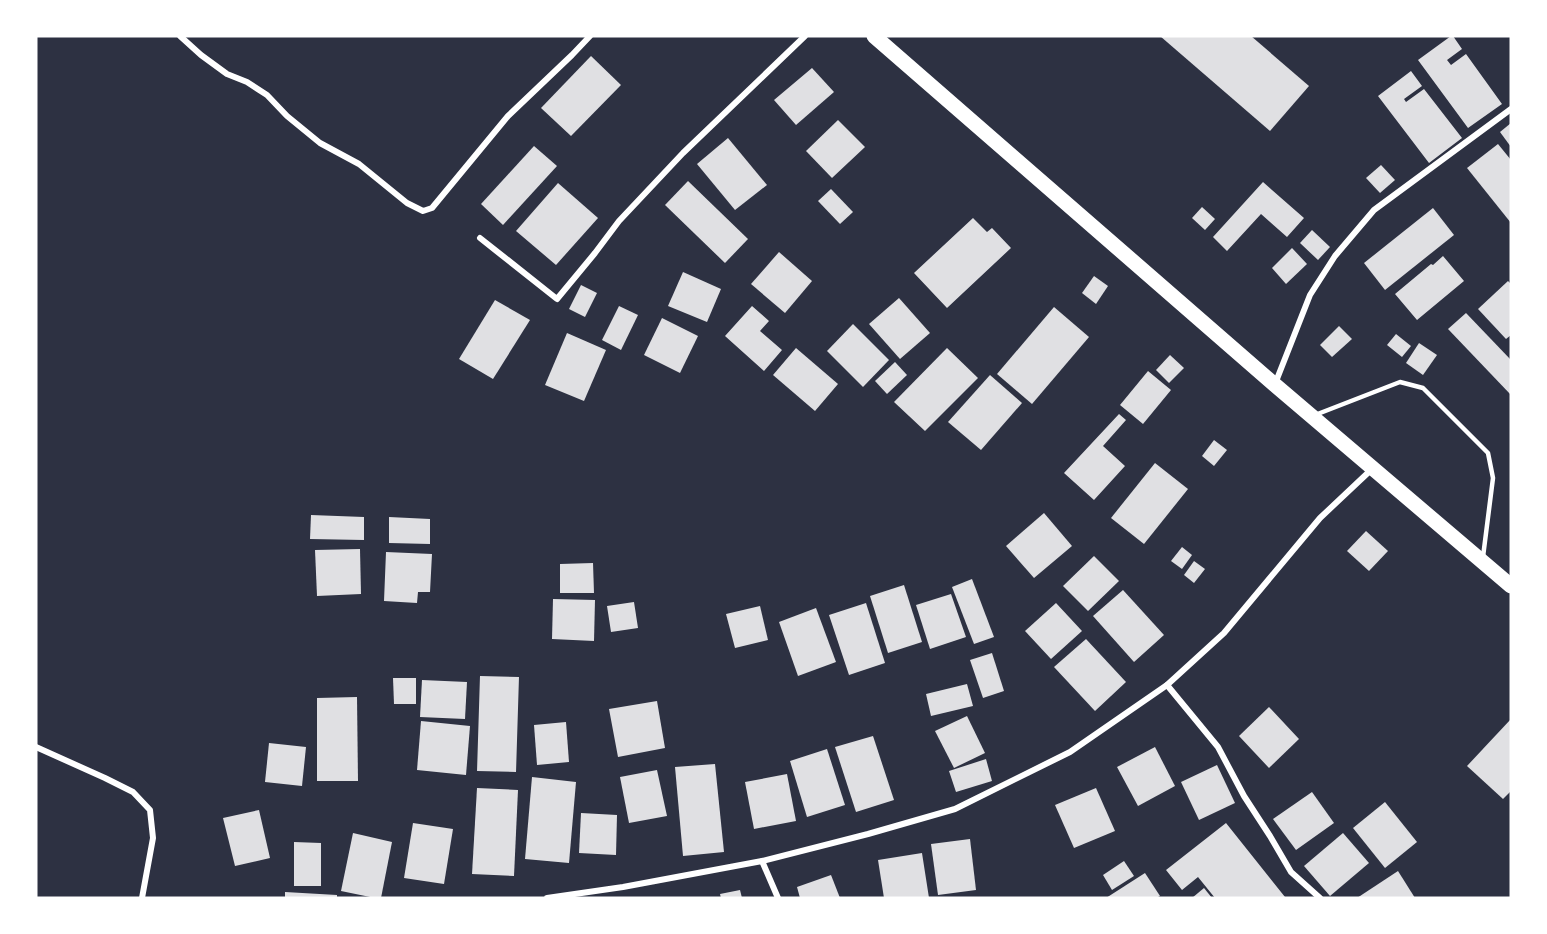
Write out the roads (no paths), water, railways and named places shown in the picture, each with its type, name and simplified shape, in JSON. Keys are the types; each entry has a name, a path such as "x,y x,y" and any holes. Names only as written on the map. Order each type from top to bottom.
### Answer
{"main road":[{"path":"874,36 1275,385 1511,586"}],"street":[{"path":"180,36 227,74 247,82 267,95 287,116 320,143 358,164 407,203 423,211 432,208 508,116 590,36"},
{"path":"480,238 557,299 618,221 682,153 805,36"},
{"path":"1275,385 1310,295 1335,256 1361,225 1374,210 1511,109"},
{"path":"547,898 623,887 762,861 868,834 955,809 1070,752 1167,685 1224,633 1320,518 1373,469"},
{"path":"1167,685 1218,747 1244,796 1291,872 1320,898"},
{"path":"36,747 133,792 150,810 153,838 142,898"},
{"path":"762,861 778,898"}],"lane":[{"path":"1311,416 1400,382 1423,388 1488,453 1493,478 1483,562"}]}
